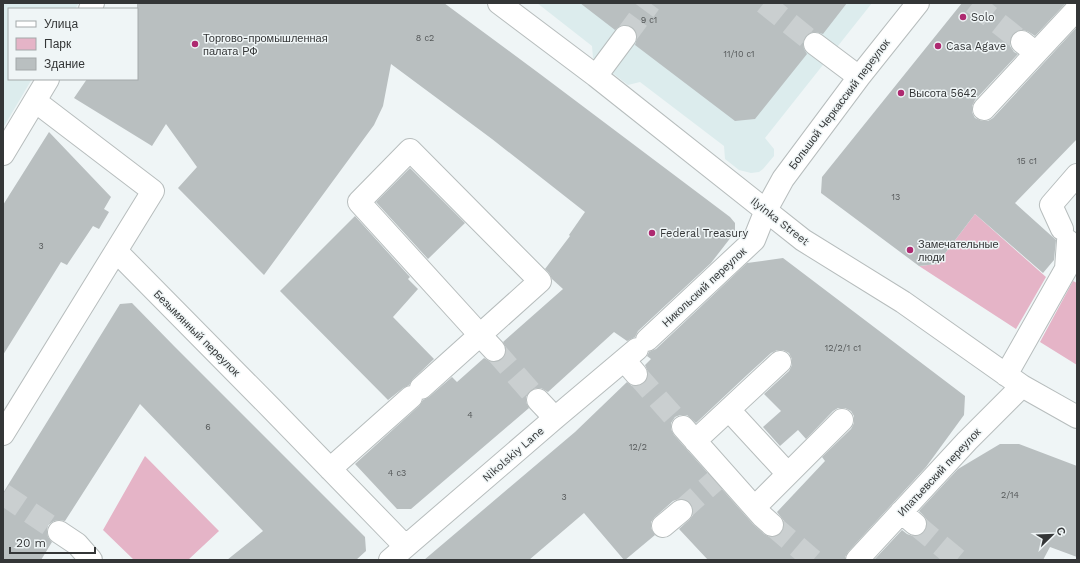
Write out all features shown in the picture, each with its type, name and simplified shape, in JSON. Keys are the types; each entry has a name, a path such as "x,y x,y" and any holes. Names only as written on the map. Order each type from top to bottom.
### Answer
{"street":[{"name":"Ilyinka Street","path":"499,3 596,76 803,240 903,302 1014,381 1077,417"},
{"name":"Большой Черкасский переулок","path":"766,210 783,179 859,77 918,3"},
{"path":"984,109 1029,48 1077,9"},
{"path":"596,76 625,37"},
{"path":"815,44 859,77"},
{"path":"3,154 47,80"},
{"path":"3,434 153,191 35,101"},
{"path":"330,469 416,392 487,343 540,282 410,150 359,202 487,343"},
{"name":"Ипатьевский переулок","path":"857,560 908,518 1014,381 1066,269 1065,235 1051,205 1077,174"},
{"name":"Никольский переулок","path":"636,356 754,240 766,210"},
{"name":"Безымянный переулок","path":"116,252 330,469 398,553"},
{"name":"Nikolskiy Lane","path":"398,553 554,418 636,356"},
{"path":"772,525 755,507 720,476 689,434 729,410 780,362"},
{"path":"538,400 554,418"},
{"path":"729,410 788,474"},
{"path":"755,507 842,420"},
{"path":"663,526 681,511"},
{"path":"59,532 77,544 91,560"}],"shaded area":[{"path":"3,3 79,3 76,8 8,8 8,80 31,80 3,128"},
{"path":"537,3 872,3 765,138 774,149 774,156 759,172 751,173 739,170 725,159 724,146 640,82 628,85 593,58 592,46"}],"green space":[{"path":"975,214 1046,277 1016,329 919,266 937,264"},
{"path":"1073,281 1077,283 1077,365 1040,342"},
{"path":"145,456 219,531 188,560 134,560 103,530"}],"building":[{"path":"137,3 444,3 730,217 735,223 735,232 711,263 638,331 635,337 627,341 614,332 548,392 541,388 536,388 530,391 526,397 526,402 529,408 411,509 397,509 355,464 419,406 423,400 429,397 452,377 457,382 484,358 491,362 497,362 503,359 506,353 506,348 503,342 563,289 552,279 545,269 570,236 569,235 585,212 492,139 391,64 383,106 374,125 264,275 178,188 197,167 166,124 152,146 74,98 86,80 138,80"},
{"path":"580,3 847,3 823,34 816,32 805,36 803,43 807,54 755,119 735,121 635,45 637,32 633,27 626,25 620,26 615,30"},
{"path":"962,3 1066,3 1035,36 1023,30 1017,31 1012,35 1010,46 1014,52 1018,54 975,100 972,106 972,112 975,118 982,121 988,121 993,118 1077,27 1077,139 1015,203 1056,240 1054,260 1043,273 975,214 937,264 919,266 821,193 822,177"},
{"path":"49,132 111,197 104,209 109,212 99,229 93,226 67,265 61,262 3,355 3,205"},
{"path":"410,168 465,223 428,259 376,202"},
{"path":"355,216 410,277 408,279 418,289 393,317 434,359 413,379 409,385 388,400 280,291"},
{"path":"783,258 965,396 964,415 926,467 848,552 845,560 708,560 679,529 693,515 693,509 690,503 685,499 679,499 673,501 655,517 651,522 651,528 655,535 625,560 584,513 529,560 424,560 575,432 627,382 632,386 638,386 644,383 648,378 648,372 645,365 651,359 647,356 649,352 656,349 747,263","holes":["777,350 783,350 789,353 792,359 792,365 789,371 764,394 781,411 763,427 780,446 798,430 806,439 833,411 838,408 845,408 851,411 854,416 854,423 851,429 822,457 825,461 777,512 784,521 784,528 781,534 776,537 770,537 764,534 753,524 674,435 671,429 671,423 675,417 680,415 687,415 696,423 771,353"]},
{"path":"132,303 365,537 366,551 356,560 227,560 263,531 140,404 65,521 54,521 48,525 48,537 52,542 41,560 3,560 3,493 120,304"},
{"path":"1000,444 1019,444 1077,466 1077,557 1050,547 1043,560 874,560 902,530 913,536 919,536 924,532 927,527 927,520 919,511 958,469"}],"tunnel":[{"path":"625,37 650,3"},
{"path":"764,3 815,44"},
{"path":"973,3 1022,42"},
{"path":"494,350 538,400"},
{"path":"636,374 683,427"},
{"path":"681,511 717,479"},
{"path":"3,494 59,532"},
{"path":"915,524 958,560"},
{"path":"772,525 813,560"}],"place":[{"name":"Solo","path":"963,17"},
{"name":"Торгово-промышленная палата РФ","path":"195,44"},
{"name":"Casa Agave","path":"938,46"},
{"name":"Высота 5642","path":"901,93"},
{"name":"Federal Treasury","path":"652,233"},
{"name":"Замечательные люди","path":"910,250"}]}
